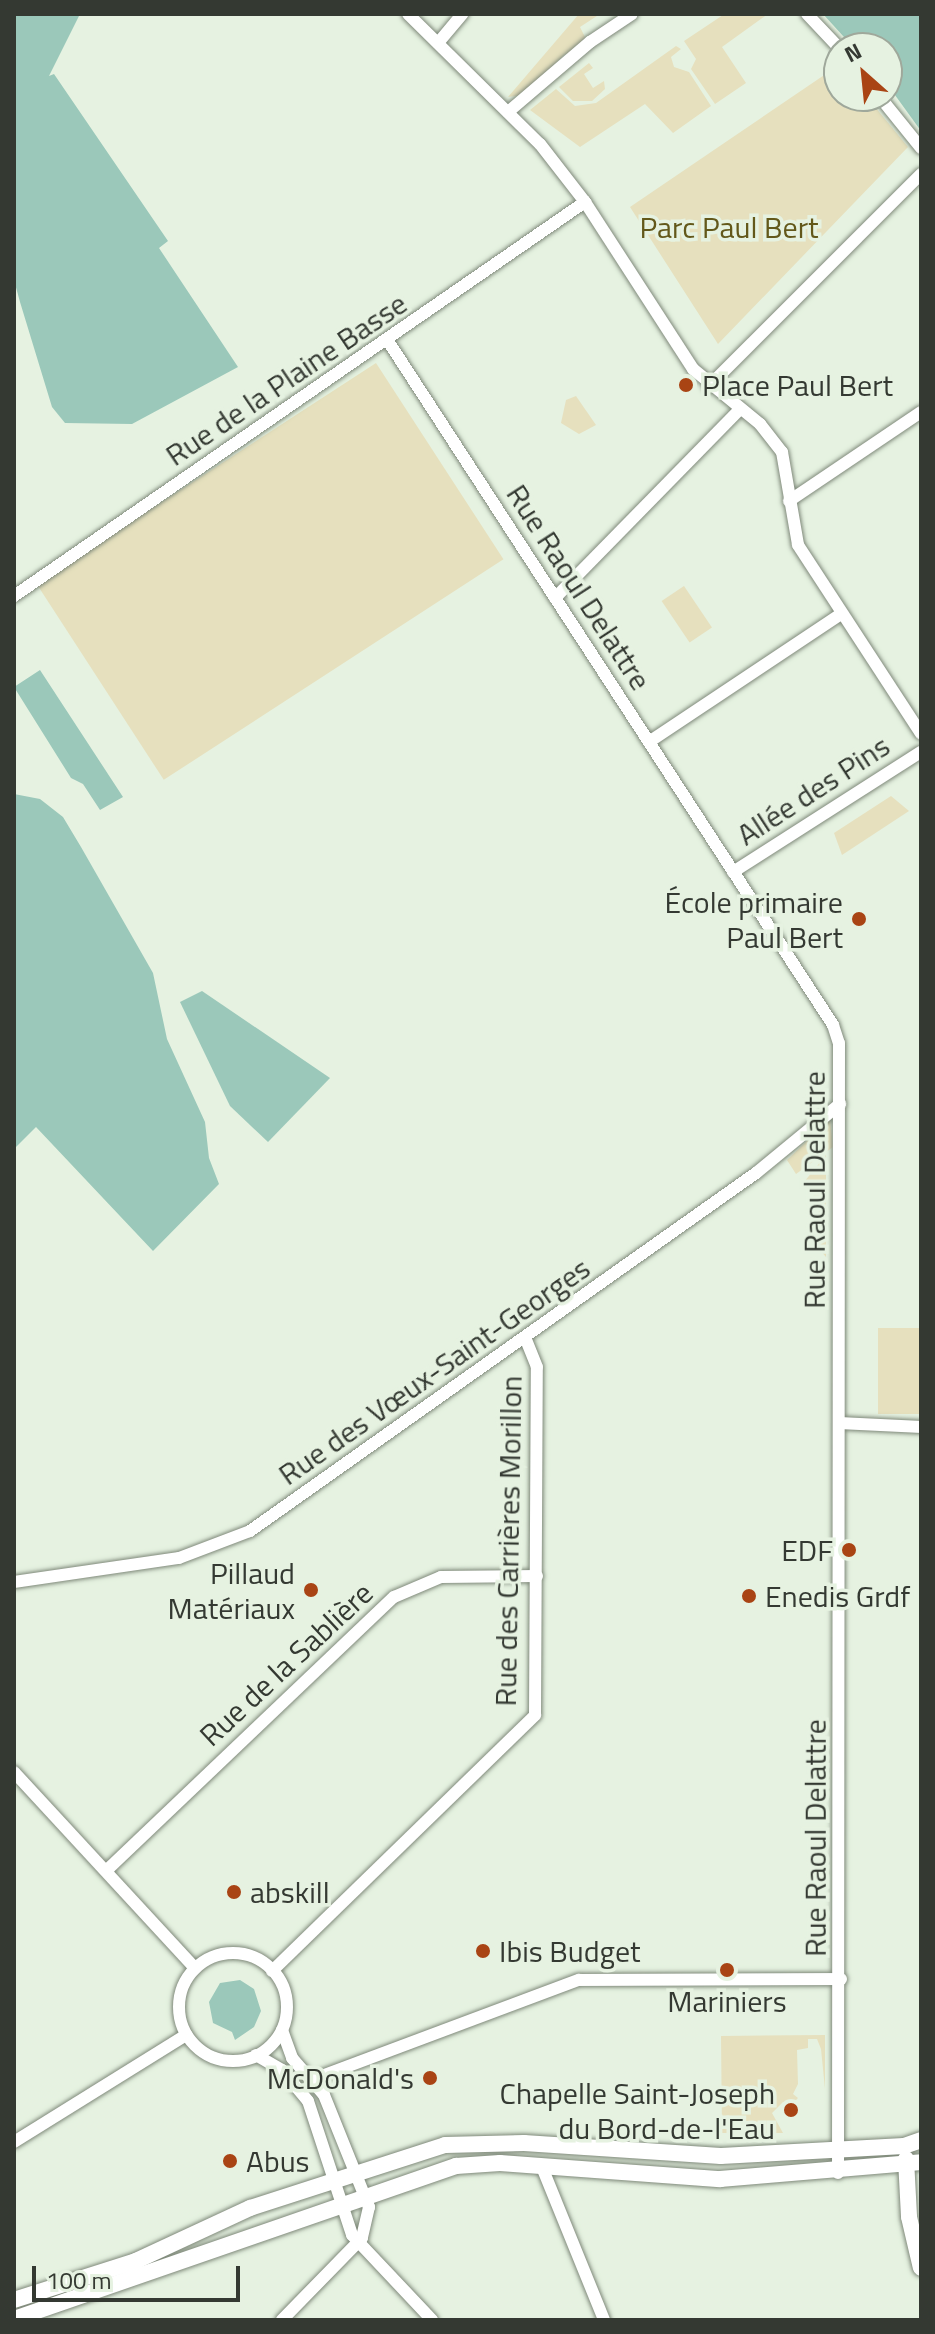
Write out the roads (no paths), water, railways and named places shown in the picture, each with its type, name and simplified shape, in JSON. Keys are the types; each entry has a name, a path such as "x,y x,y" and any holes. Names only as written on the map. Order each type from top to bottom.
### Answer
{"main road":[{"path":"14,2319 140,2279 238,2238 339,2190 361,2184 426,2149 470,2144 721,2156 904,2146 921,2140"},
{"path":"904,2146 914,2165 909,2217 921,2268"},
{"path":"14,2300 136,2261 250,2208 456,2166 542,2167 692,2179 838,2173 914,2165"}],"street":[{"path":"408,14 508,112 585,202 709,386 740,409 782,452 798,545 921,734"},
{"path":"438,43 462,14"},
{"path":"508,112 590,42 632,14"},
{"path":"807,14 824,32"},
{"path":"892,112 921,148"},
{"path":"709,386 921,174"},
{"name":"Rue de la Plaine Basse","path":"14,596 388,341 585,202"},
{"name":"Rue Raoul Delattre","path":"388,341 833,1025 839,1043 841,1979 838,2173"},
{"path":"555,598 740,409"},
{"path":"789,501 921,412"},
{"path":"649,742 841,614"},
{"name":"Allée des Pins","path":"733,872 921,752"},
{"name":"Rue des Vœux-Saint-Georges","path":"14,1582 167,1560 226,1543 332,1476 526,1340 802,1140 840,1104"},
{"name":"Rue des Carrières Morillon","path":"272,1971 530,1724 538,1708 537,1367 526,1340"},
{"path":"840,1423 921,1427"},
{"name":"Rue de la Sablière","path":"107,1870 394,1597 441,1577 537,1576"},
{"path":"14,1772 195,1968"},
{"path":"282,2320 357,2242 366,2229 361,2184 324,2095 287,2051 282,2030 286,1999 272,1971 249,1956 230,1953 195,1968 179,2003 186,2035 217,2059 256,2055 282,2070 306,2096 357,2242 432,2320"},
{"path":"311,2080 579,1980 841,1979"},
{"path":"256,2055 282,2030"},
{"path":"14,2142 186,2035"},
{"path":"542,2167 604,2320"}],"water":[{"path":"14,14 80,14 49,76 54,74 168,241 159,248 238,367 132,424 65,423 52,407 20,302 14,280"},
{"path":"823,14 921,14 921,131 903,106 903,32 839,32"},
{"path":"40,670 123,797 100,810 83,784 71,778 14,687"},
{"path":"14,794 40,799 63,817 81,847 153,973 167,1039 205,1122 209,1158 219,1184 153,1251 36,1127 14,1149"},
{"path":"202,991 330,1078 268,1142 230,1106 180,1002"},
{"path":"240,1980 254,1989 261,2011 254,2027 235,2040 232,2032 213,2023 209,2002 220,1983"}],"place":[{"name":"Place Paul Bert","path":"686,385"},
{"name":"École primaire Paul Bert","path":"859,919"},
{"name":"EDF","path":"849,1550"},
{"name":"Pillaud Matériaux","path":"311,1590"},
{"name":"Enedis Grdf","path":"749,1596"},
{"name":"abskill","path":"234,1892"},
{"name":"Ibis Budget","path":"483,1951"},
{"name":"Mariniers","path":"727,1970"},
{"name":"McDonald's","path":"430,2078"},
{"name":"Chapelle Saint-Joseph du Bord-de-l'Eau","path":"791,2110"},
{"name":"Abus","path":"230,2161"}],"park label":[{"name":"Parc Paul Bert","path":"729,227"}]}
